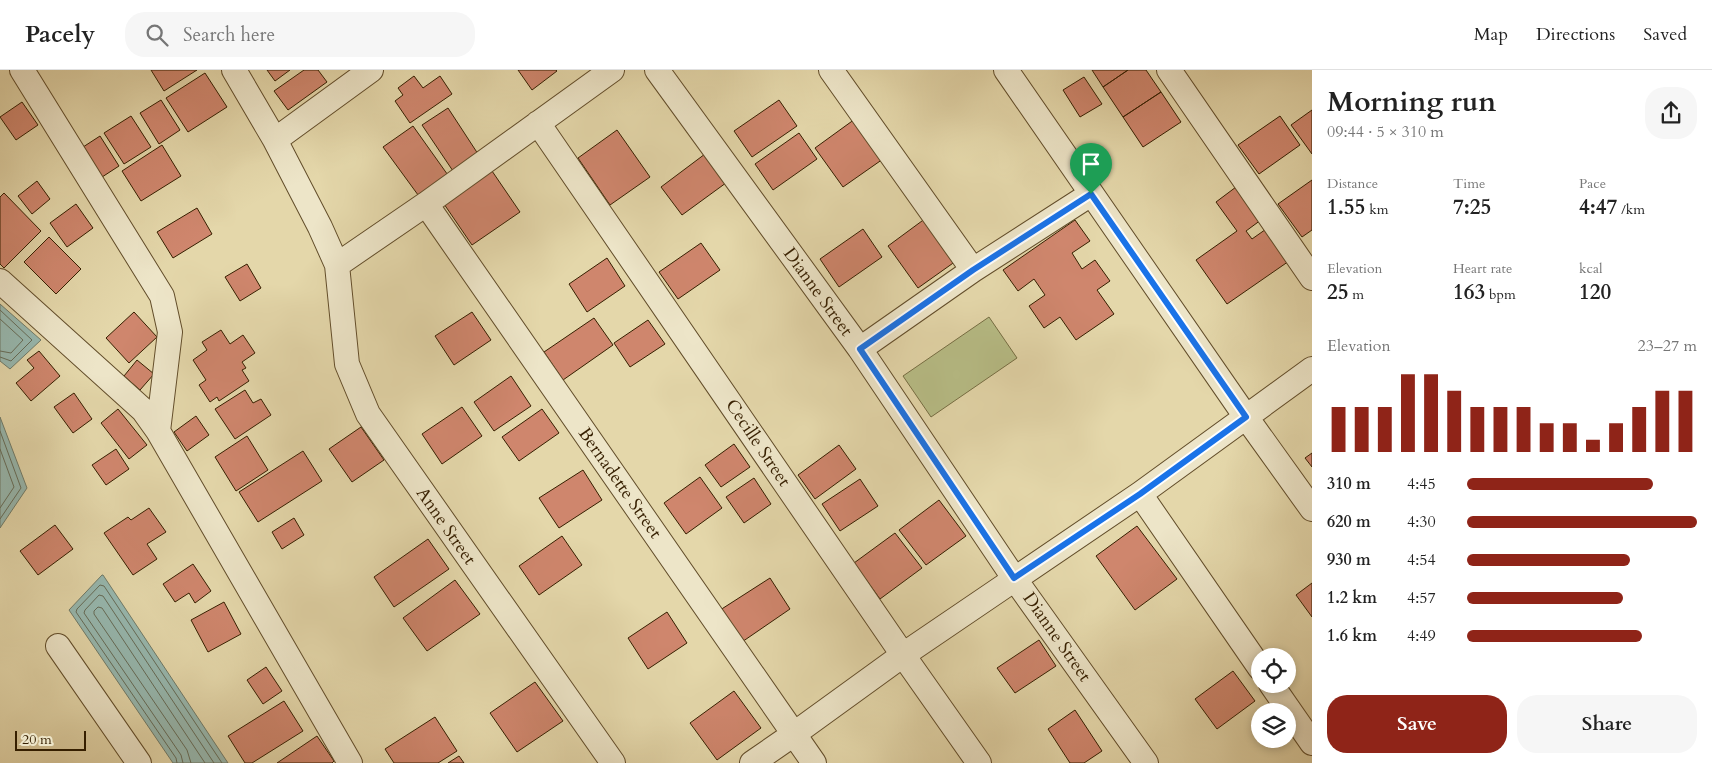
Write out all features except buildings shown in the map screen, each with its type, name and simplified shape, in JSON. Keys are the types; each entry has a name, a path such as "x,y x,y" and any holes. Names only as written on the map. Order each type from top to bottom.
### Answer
{"street":[{"path":"22,70 162,296 170,332 158,431"},
{"name":"Anne Street","path":"234,70 320,226 337,265 347,364 368,414 613,763"},
{"path":"274,140 371,70"},
{"path":"337,265 426,204 612,70"},
{"name":"Dianne Street","path":"657,70 860,349 1014,578 1146,763"},
{"path":"831,70 973,270"},
{"path":"1006,70 1246,417 1312,509"},
{"path":"1169,70 1312,278"},
{"name":"Cecille Street","path":"538,123 903,655 980,763"},
{"path":"860,349 973,270 1091,194"},
{"name":"Bernadette Street","path":"426,204 814,763"},
{"path":"0,281 143,410 158,431 350,763"},
{"path":"752,763 1014,578 1140,494 1312,369"},
{"path":"1140,494 1251,655"},
{"path":"58,646 139,763"},
{"path":"1277,693 1312,743"}],"green space":[{"path":"989,317 1017,358 931,417 903,376"}],"water":[{"path":"0,304 41,340 10,369 0,361"},
{"path":"0,417 27,488 0,528"},
{"path":"102,575 228,763 173,763 69,610"}],"route":[{"path":"1091,194 1246,417 1140,494 1014,578 860,349 973,270 1091,194"}]}
